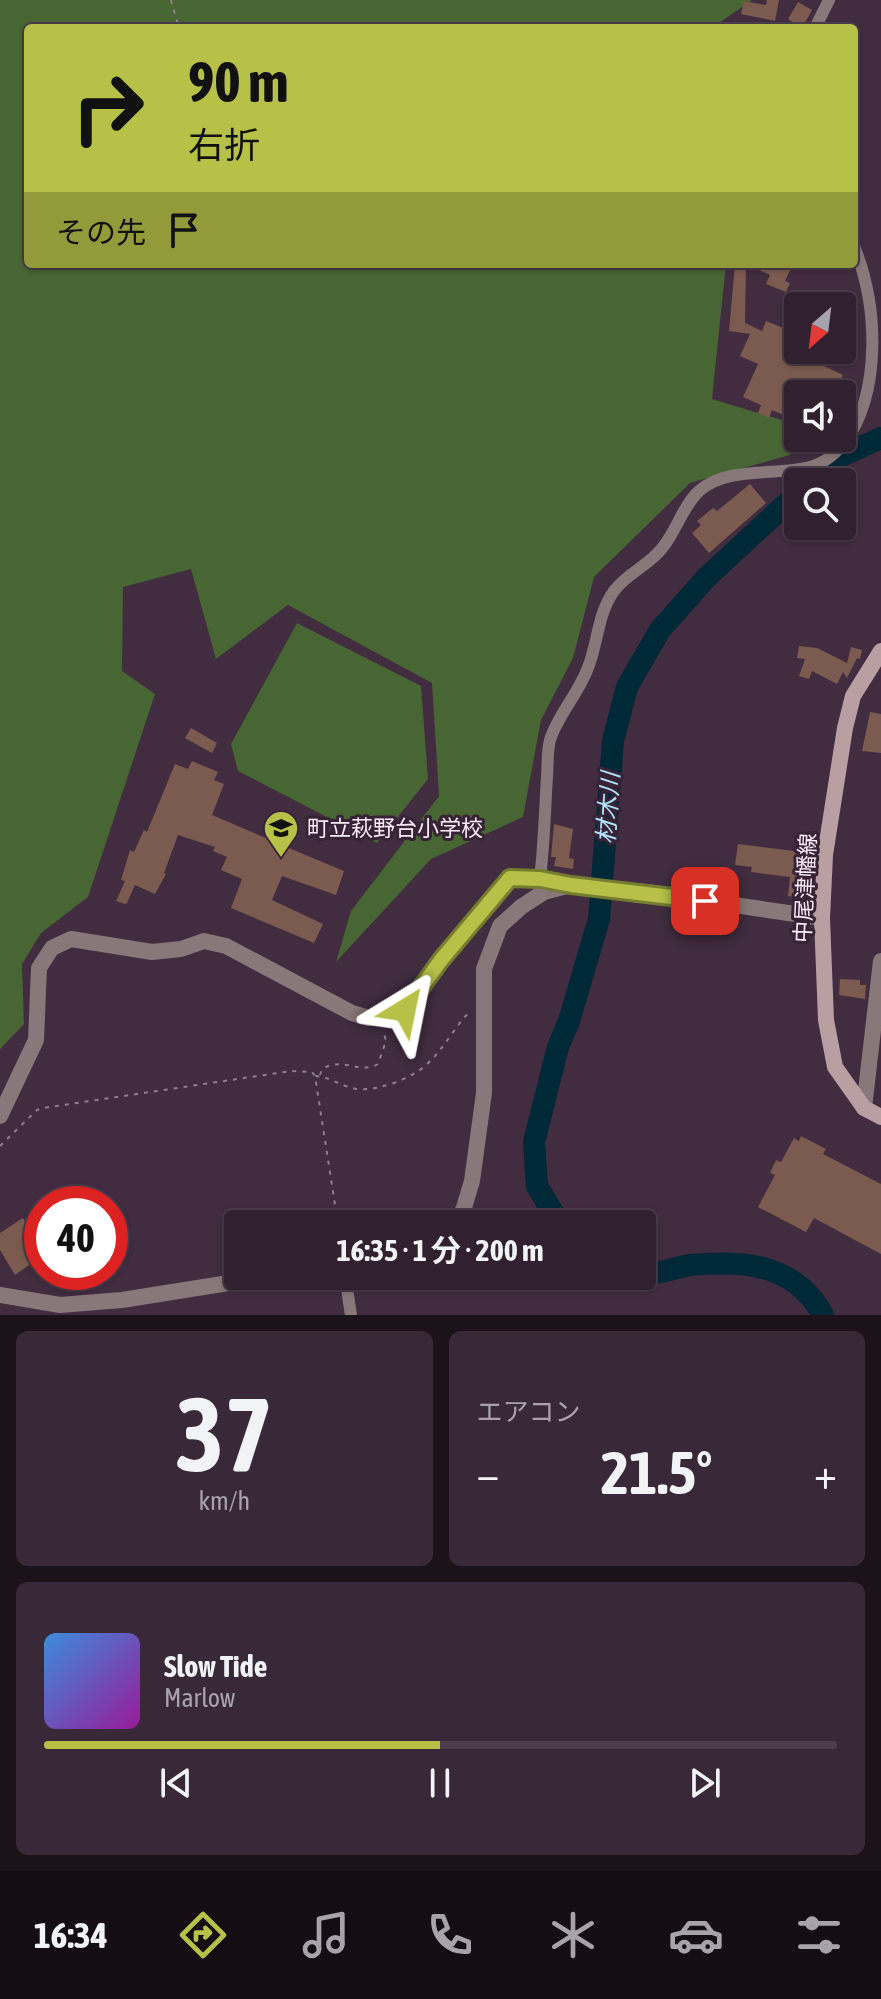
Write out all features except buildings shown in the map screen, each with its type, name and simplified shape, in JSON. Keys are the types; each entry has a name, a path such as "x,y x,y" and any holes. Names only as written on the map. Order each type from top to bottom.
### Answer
{"main road":[{"name":"中尾津幡線","path":"881,651 853,696 845,728 825,855 822,918 826,1020 835,1067 864,1108 881,1117"}],"street":[{"path":"817,24 829,0"},
{"path":"540,879 549,741 590,664 603,613 612,594 624,579 662,550 698,492 712,483 731,477 810,467 827,460 859,430 879,383 878,337 871,291 858,257"},
{"path":"0,1116 36,1040 39,968 52,948 71,939 152,952 181,949 204,941 226,946 322,1000 352,1013 379,1018 405,1010 441,960 510,878 647,892 822,918"},
{"path":"463,1210 472,1181 484,1093 484,969 500,926 544,892 571,885"},
{"path":"864,1108 881,961"},
{"path":"0,1295 60,1305 122,1300 224,1284"},
{"path":"347,1290 351,1315"}],"path":[{"path":"171,0 178,24"},
{"path":"0,1146 37,1110 43,1108 291,1071 312,1072 349,1088 373,1090 413,1076 429,1065 482,999 484,988"},
{"path":"336,1210 318,1076 322,1069 333,1063 371,1068 378,1064 386,1041 379,1018"}],"green space":[{"path":"0,0 752,0 718,24 24,24 24,268 726,268 712,399 784,421 784,452 792,452 690,483 594,577 573,658 541,720 523,817 431,859 336,962 351,911 439,796 432,683 288,605 216,659 191,569 123,587 122,671 155,694 88,897 41,933 22,964 24,1024 0,1049"},
{"path":"297,623 421,686 428,779 377,843 238,771 231,744"}],"waterway":[{"name":"材木川","path":"827,468 837,458 881,438"},
{"name":"材木川","path":"552,1210 537,1186 534,1142 558,1047 569,1021 599,919 613,741 627,687 660,630 707,577 784,506"},
{"name":"材木川","path":"656,1273 711,1264 749,1265 766,1269 798,1285 823,1315"}],"place":[{"name":"町立萩野台小学校","path":"281,859"}],"route":[{"path":"405,1010 441,960 510,878 540,879 705,901"}]}
